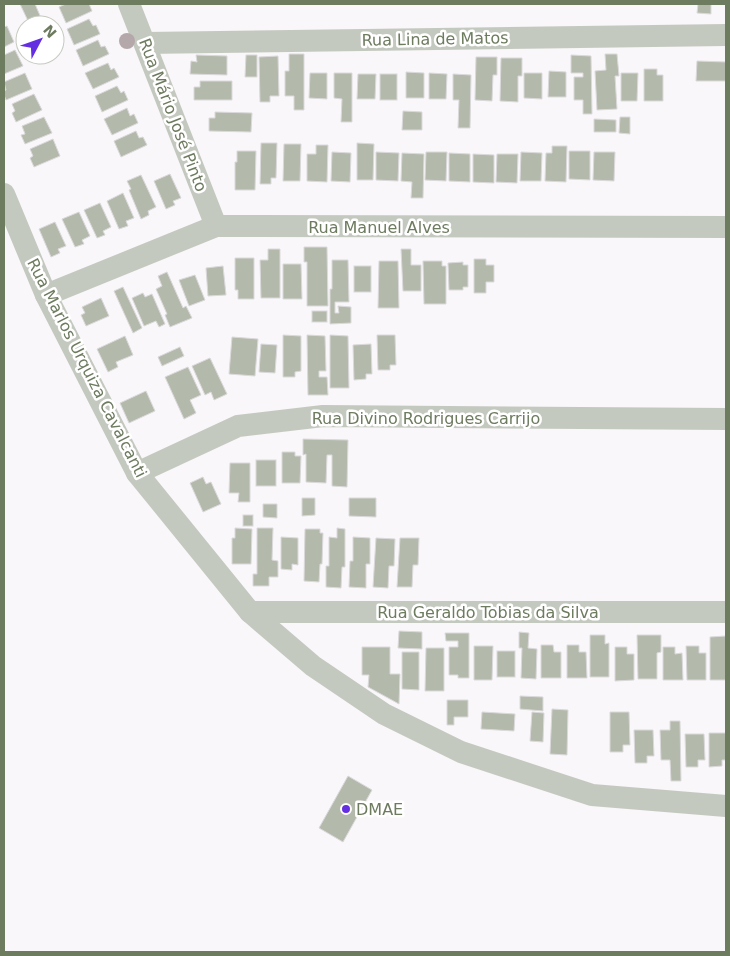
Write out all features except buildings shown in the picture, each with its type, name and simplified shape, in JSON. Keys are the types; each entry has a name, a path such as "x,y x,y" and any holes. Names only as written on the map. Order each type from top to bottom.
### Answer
{"street":[{"name":"Rua Mário José Pinto","path":"129,4 216,226"},
{"name":"Rua Lina de Matos","path":"145,43 726,35"},
{"name":"Rua Marlos Urquiza Cavalcanti","path":"4,194 46,295 137,473 250,612 313,666 384,714 462,752 592,795 726,806"},
{"name":"Rua Manuel Alves","path":"46,295 216,226 726,227"},
{"name":"Rua Divino Rodrigues Carrijo","path":"137,473 238,426 323,416 726,419"},
{"name":"Rua Geraldo Tobias da Silva","path":"250,612 726,612"}],"place":[{"name":"DMAE","path":"346,809"}]}
